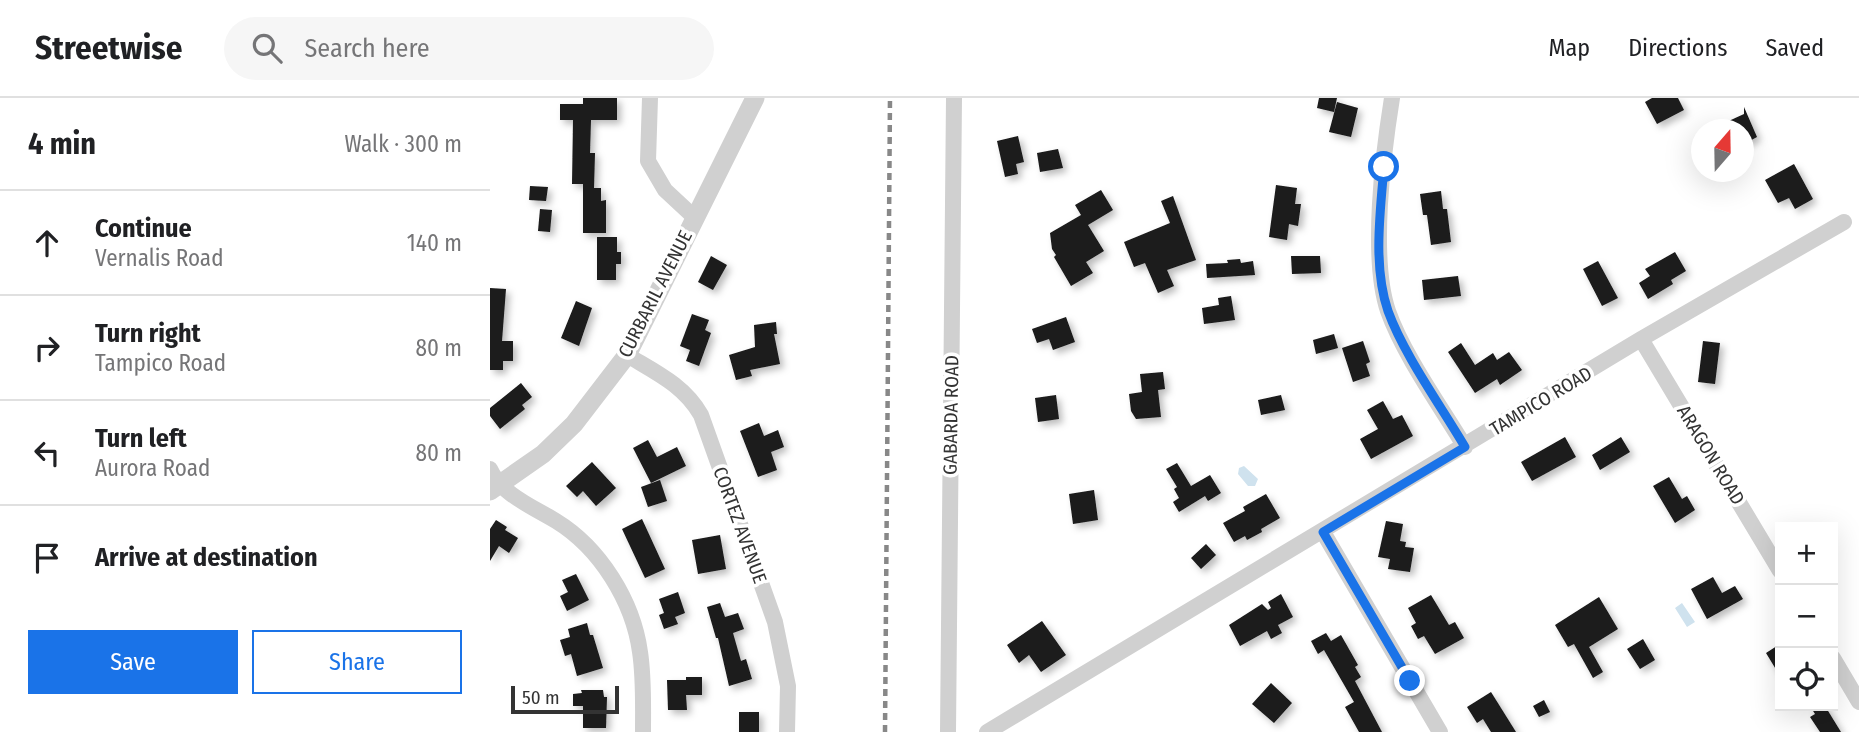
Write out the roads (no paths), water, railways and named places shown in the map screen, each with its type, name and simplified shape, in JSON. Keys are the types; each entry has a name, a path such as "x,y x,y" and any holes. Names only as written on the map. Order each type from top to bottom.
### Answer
{"street":[{"path":"650,98 648,162 665,190 694,217"},
{"name":"CURBARIL AVENUE","path":"493,482 543,454 573,424 627,355 755,98"},
{"name":"GABARDA ROAD","path":"948,732 954,98"},
{"path":"1392,98 1386,143 1380,237 1380,261 1388,310 1407,350 1465,447"},
{"name":"TAMPICO ROAD","path":"987,732 1642,339 1844,222"},
{"name":"ARAGON ROAD","path":"1642,339 1775,563"},
{"name":"CORTEZ AVENUE","path":"627,355 676,384 693,401 701,415 779,636 788,686 787,732"},
{"path":"493,482 566,527 593,553 616,583 632,617 640,652 642,732"},
{"path":"1323,532 1440,732"},
{"path":"1838,667 1859,702"}],"water":[{"path":"1244,466 1258,479 1255,486 1248,486 1238,474 1239,468"},
{"path":"1682,603 1695,622 1687,627 1675,608"}],"railway":[{"path":"885,732 890,98"}]}
